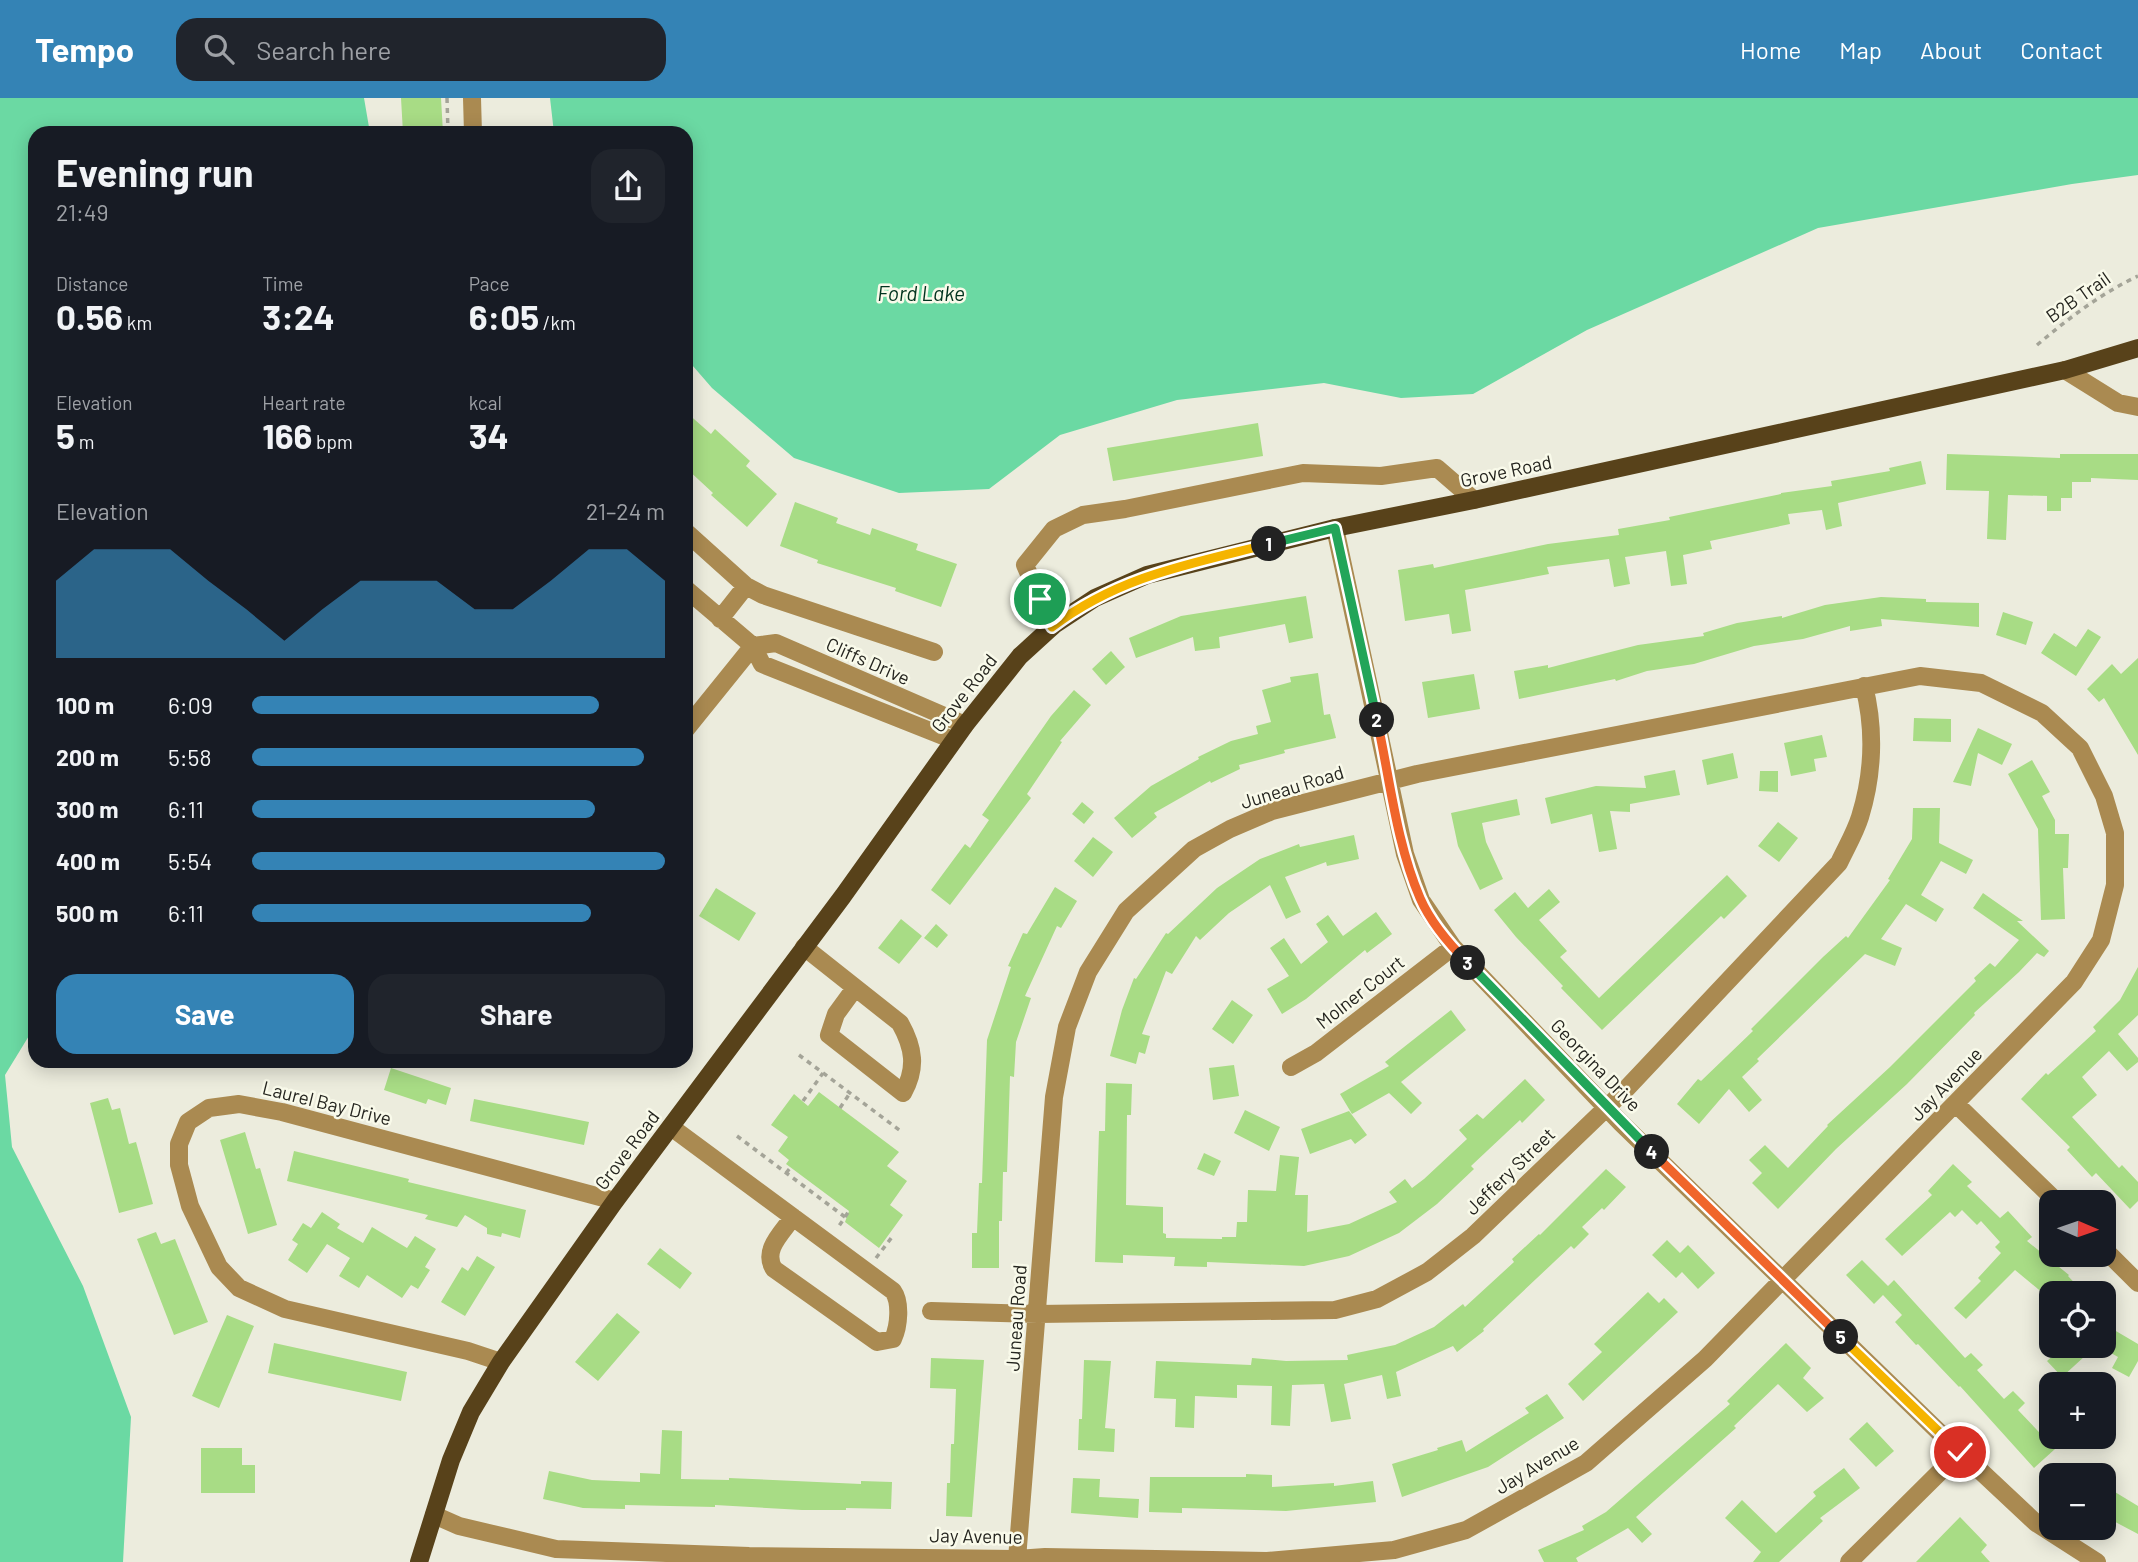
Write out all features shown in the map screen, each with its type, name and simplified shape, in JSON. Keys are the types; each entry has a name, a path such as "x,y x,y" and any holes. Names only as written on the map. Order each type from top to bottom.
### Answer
{"main road":[{"name":"Grove Road","path":"419,1562 450,1460 471,1412 501,1362 953,740 1020,656 1052,627 1095,598 1147,575 1335,528 2065,370 2138,348"}],"street":[{"path":"472,98 473,126"},
{"path":"2065,370 2118,403 2138,407"},
{"path":"1052,627 1025,565 1054,529 1083,515 1125,509 1303,472 1381,476 1437,468 1474,500"},
{"name":"Georgina Drive","path":"1335,528 1405,855 1421,900 1453,947 1607,1105 1621,1123 1960,1452 2036,1523 2096,1562"},
{"path":"693,538 746,586 763,596 934,652"},
{"path":"720,619 746,586"},
{"name":"Cliffs Drive","path":"693,595 752,646 762,664 953,740"},
{"name":"Cliffs Drive","path":"752,646 776,643 965,725"},
{"path":"693,720 752,646"},
{"name":"Jay Avenue","path":"434,1515 459,1526 556,1549 768,1559 1017,1560 1045,1557 1267,1562 1394,1549 1466,1530 1586,1463 1705,1359 1784,1280 2074,982 2101,940 2115,885 2115,833 2104,796 2080,748 2042,713 1980,683 1920,676 1864,686"},
{"name":"Juneau Road","path":"1017,1560 1054,1097 1067,1027 1088,972 1126,911 1194,849 1230,829 1272,811 1389,780 1864,686"},
{"name":"Jeffery Street","path":"931,1311 1038,1314 1335,1310 1377,1299 1427,1272 1473,1236 1627,1088 1839,863 1859,818 1872,757 1868,702 1864,686"},
{"path":"804,947 900,1023 910,1040 912,1076 903,1093 829,1035 836,1014 855,988"},
{"name":"Molner Court","path":"1291,1067 1316,1053 1453,947"},
{"name":"Laurel Bay Drive","path":"501,1362 468,1350 285,1309 239,1288 219,1267 190,1206 179,1165 179,1144 188,1122 209,1108 239,1104 615,1202"},
{"path":"1956,1104 2045,1190"},
{"path":"671,1127 793,1217 893,1291 897,1297 894,1339 877,1342 774,1269 768,1260 770,1250 793,1217"},
{"path":"2116,1259 2136,1276"},
{"path":"1849,1562 1960,1452"}],"path":[{"path":"446,126 447,98"},
{"name":"B2B Trail","path":"2037,345 2107,291 2138,276"},
{"path":"799,1055 902,1132"},
{"path":"803,1101 823,1073"},
{"path":"839,1108 850,1093"},
{"path":"737,1136 845,1217"},
{"path":"786,1173 791,1167"},
{"path":"847,1236 837,1229 849,1211"},
{"path":"866,1251 876,1258 892,1237"}],"water":[{"path":"0,98 364,98 369,126 28,126 28,1037 5,1075 12,1147 83,1286 131,1417 123,1562 0,1562"},
{"name":"Ford Lake","path":"550,98 2138,98 2138,175 1818,228 1587,330 1473,394 1401,398 1324,383 1177,400 1060,435 989,489 899,493 794,458 712,388 693,366 693,126 553,126"}],"building":[{"path":"401,98 441,98 443,126 403,126"},
{"path":"693,418 711,434 715,429 750,461 746,466 777,494 747,527 711,495 713,493 693,474"},
{"path":"1258,423 1263,456 1113,481 1107,448"},
{"path":"1947,454 2060,458 2060,454 2138,454 2138,480 2091,478 2091,482 2072,482 2072,498 2061,498 2061,511 2047,511 2047,496 2008,495 2006,540 1987,539 1989,491 1946,490"},
{"path":"1921,461 1926,484 1838,503 1842,526 1826,530 1822,510 1788,514 1790,524 1710,541 1712,549 1683,555 1687,584 1671,586 1666,551 1625,557 1630,584 1614,587 1609,559 1547,567 1549,574 1465,590 1471,631 1452,634 1449,614 1405,621 1398,570 1433,564 1434,568 1548,544 1619,535 1618,529 1670,520 1669,517 1781,493 1832,486 1831,481 1890,471 1889,468"},
{"path":"795,502 838,518 836,523 870,535 872,528 918,544 916,550 957,564 941,607 895,591 896,588 817,563 818,560 780,546"},
{"path":"1306,596 1313,638 1289,643 1285,624 1219,637 1220,648 1195,651 1193,637 1136,658 1129,638 1181,616"},
{"path":"1881,597 1926,599 1926,602 1979,603 1979,627 1881,619 1882,626 1850,631 1850,626 1803,639 1754,646 1694,664 1647,671 1616,681 1615,679 1519,699 1514,671 1548,665 1548,668 1638,645 1704,636 1703,633 1737,623 1782,618 1825,605"},
{"path":"2003,612 2033,622 2026,645 1996,635"},
{"path":"2088,629 2101,637 2076,676 2041,653 2054,633 2076,647"},
{"path":"1111,651 1125,667 1106,685 1092,669"},
{"path":"2138,658 2138,755 2104,698 2099,702 2087,689 2112,664 2121,674"},
{"path":"1318,673 1324,715 1330,714 1336,738 1284,750 1285,753 1239,765 1240,769 1211,783 1210,781 1154,813 1157,817 1132,838 1114,818 1151,786 1199,759 1198,757 1231,741 1258,734 1256,726 1271,722 1262,690 1291,682 1290,677"},
{"path":"1474,674 1480,709 1428,718 1422,682"},
{"path":"1074,690 1091,705 1060,741 1062,742 1027,794 1031,798 950,905 931,890 965,844 970,848 989,820 982,815 1051,716"},
{"path":"1914,718 1951,719 1951,742 1913,741"},
{"path":"1978,728 2012,744 2002,765 1978,753 1971,786 1953,782"},
{"path":"1822,735 1827,757 1814,759 1816,771 1791,776 1784,743"},
{"path":"1733,753 1738,778 1707,785 1702,760"},
{"path":"2032,760 2050,792 2042,796 2055,820 2055,834 2069,834 2068,868 2063,868 2065,919 2041,920 2038,829 2008,774"},
{"path":"1675,770 1680,795 1630,804 1630,812 1610,811 1617,849 1599,852 1592,814 1551,824 1545,798 1596,786 1646,788 1644,776"},
{"path":"1760,771 1778,771 1778,792 1759,791"},
{"path":"1517,799 1520,815 1482,823 1486,842 1503,879 1480,890 1458,846 1451,813"},
{"path":"1082,802 1094,812 1084,824 1072,814"},
{"path":"1913,808 1940,808 1939,843 1973,860 1966,874 1941,861 1921,895 1944,909 1936,922 1906,904 1881,939 1902,948 1895,966 1865,954 1757,1059 1759,1061 1742,1077 1762,1100 1749,1112 1729,1089 1699,1124 1677,1104 1698,1079 1701,1081 1753,1031 1751,1029 1823,957 1846,936 1848,938 1890,880 1888,879 1912,839"},
{"path":"1778,822 1798,838 1779,862 1758,846"},
{"path":"1354,835 1359,859 1327,866 1326,862 1285,877 1301,912 1286,919 1270,885 1229,913 1200,940 1196,936 1172,974 1166,971 1142,1034 1150,1036 1145,1054 1139,1052 1136,1064 1110,1056 1134,978 1136,979 1166,933 1217,888 1260,859 1299,844 1300,847"},
{"path":"1093,837 1113,852 1093,877 1074,861"},
{"path":"1727,875 1747,896 1724,919 1721,916 1602,1030 1561,988 1563,986 1494,910 1515,892 1528,908 1549,889 1560,902 1539,920 1567,951 1560,957 1599,998"},
{"path":"1055,887 1077,901 1061,928 1057,926 1025,996 1031,998 1016,1042 1014,1077 1010,1076 1007,1172 1003,1172 1002,1221 999,1221 999,1268 972,1268 972,1233 977,1233 979,1183 982,1183 987,1040 1011,967 1008,966 1023,933 1027,934"},
{"path":"716,888 756,913 739,941 699,916"},
{"path":"1983,893 2023,921 2017,921 2049,951 2044,957 2037,953 1778,1209 1752,1183 1762,1173 1749,1160 1765,1145 1788,1168 1827,1125 1976,981 1974,978 1990,963 1995,967 2019,940 1973,908"},
{"path":"1376,912 1392,934 1367,953 1365,950 1306,999 1282,1014 1267,989 1289,976 1270,948 1284,938 1301,964 1328,942 1316,924 1328,915 1343,936"},
{"path":"901,919 922,936 899,964 878,948"},
{"path":"936,924 948,935 937,948 924,938"},
{"path":"2138,967 2138,1015 2118,1034 2138,1058 2138,1062 2127,1071 2109,1051 2082,1077 2097,1095 2072,1117 2119,1168 2122,1165 2138,1182 2138,1201 2130,1209 2116,1194 2116,1190 2112,1190 2096,1173 2092,1177 2067,1150 2070,1147 2021,1099 2046,1073 2048,1075 2096,1031 2093,1027 2120,1000"},
{"path":"1232,1000 1253,1015 1233,1044 1212,1029"},
{"path":"1451,1010 1466,1030 1401,1082 1422,1103 1411,1114 1389,1093 1352,1114 1340,1094 1389,1066 1385,1062"},
{"path":"1234,1065 1239,1096 1213,1100 1209,1068"},
{"path":"391,1068 451,1088 446,1105 428,1099 426,1104 384,1090"},
{"path":"1525,1079 1545,1100 1471,1166 1474,1169 1437,1204 1399,1233 1349,1256 1304,1266 1207,1262 1207,1267 1174,1266 1175,1257 1123,1255 1123,1263 1095,1262 1099,1131 1105,1131 1106,1083 1132,1084 1131,1115 1127,1115 1126,1205 1163,1207 1163,1233 1166,1238 1222,1239 1236,1237 1237,1222 1247,1222 1248,1190 1276,1191 1280,1155 1299,1157 1295,1195 1308,1195 1307,1232 1349,1224 1397,1202 1389,1192 1405,1179 1412,1188 1424,1179 1467,1139 1459,1130 1477,1114 1483,1119"},
{"path":"819,1092 899,1152 887,1166 907,1181 890,1205 903,1215 879,1248 845,1222 849,1211 786,1164 789,1160 778,1151 788,1137 771,1125 794,1094 808,1106"},
{"path":"108,1098 112,1110 120,1108 129,1144 136,1142 153,1204 119,1213 90,1103"},
{"path":"474,1099 589,1122 584,1145 470,1121"},
{"path":"1245,1110 1280,1127 1269,1151 1234,1133"},
{"path":"1349,1111 1367,1135 1355,1144 1351,1139 1310,1154 1301,1129"},
{"path":"245,1132 256,1169 260,1168 277,1225 248,1234 220,1140"},
{"path":"294,1151 526,1210 520,1238 502,1233 501,1237 487,1234 487,1228 465,1215 457,1227 425,1219 428,1215 287,1181"},
{"path":"1204,1153 1221,1161 1214,1176 1197,1169"},
{"path":"1953,1164 1972,1182 1967,1186 2000,1218 2008,1211 2032,1237 2027,1241 2039,1251 2039,1267 2059,1267 2073,1281 2039,1281 2039,1290 2015,1270 1966,1319 1954,1308 1981,1281 1978,1278 2001,1253 1995,1247 2000,1242 1981,1221 1977,1225 1962,1210 1955,1217 1950,1212 1902,1256 1885,1239 1932,1195 1928,1191"},
{"path":"1606,1169 1626,1187 1604,1210 1602,1208 1582,1227 1589,1234 1574,1249 1571,1246 1483,1329 1484,1331 1457,1352 1453,1346 1396,1372 1401,1396 1387,1399 1382,1375 1344,1384 1351,1419 1331,1422 1324,1384 1292,1385 1290,1426 1271,1425 1272,1386 1237,1385 1237,1398 1195,1396 1194,1428 1175,1427 1176,1399 1154,1398 1156,1361 1251,1365 1252,1358 1286,1361 1348,1360 1347,1355 1395,1345 1434,1327 1463,1304 1465,1307 1514,1262 1512,1259"},
{"path":"322,1212 340,1224 337,1228 363,1243 372,1227 407,1248 415,1236 436,1249 425,1267 430,1270 418,1289 411,1285 402,1298 367,1275 359,1288 339,1276 350,1258 327,1244 307,1273 288,1260 298,1244 292,1240 303,1223 311,1228"},
{"path":"156,1232 161,1244 175,1239 208,1322 174,1335 137,1239"},
{"path":"1667,1240 1680,1253 1688,1245 1715,1273 1698,1289 1682,1272 1676,1278 1652,1255"},
{"path":"660,1248 692,1273 680,1289 647,1264"},
{"path":"477,1256 495,1267 465,1316 441,1302 462,1267 468,1271"},
{"path":"1862,1260 1888,1286 1894,1280 1965,1358 1971,1353 1983,1365 1977,1370 2004,1399 2013,1391 2025,1403 2018,1410 2039,1432 2039,1449 2055,1449 2034,1468 1960,1386 1895,1322 1902,1315 1883,1295 1874,1304 1846,1275"},
{"path":"1648,1292 1659,1303 1664,1298 1678,1312 1583,1401 1568,1384 1602,1352 1594,1344"},
{"path":"617,1313 640,1332 598,1381 575,1362"},
{"path":"227,1315 254,1326 219,1408 192,1396"},
{"path":"2116,1331 2138,1344 2138,1361 2129,1377 2112,1368 2118,1357"},
{"path":"274,1343 407,1372 401,1401 268,1373"},
{"path":"1786,1343 1811,1368 1803,1378 1824,1398 1807,1412 1778,1384 1734,1426 1736,1428 1636,1517 1652,1534 1642,1543 1628,1528 1576,1558 1578,1562 1544,1562 1538,1550 1584,1530 1582,1526 1606,1512 1730,1404 1727,1401"},
{"path":"931,1358 984,1360 972,1517 946,1516 951,1444 954,1444 956,1389 930,1388"},
{"path":"2050,1358 2083,1358 2067,1372 2057,1372 2047,1361"},
{"path":"1084,1360 1111,1361 1105,1428 1115,1429 1114,1452 1078,1450"},
{"path":"1547,1394 1564,1418 1488,1467 1402,1497 1392,1464 1462,1440 1466,1452 1529,1413 1525,1408"},
{"path":"1867,1422 1894,1451 1876,1467 1849,1439"},
{"path":"662,1430 682,1431 681,1479 729,1478 861,1484 861,1481 892,1482 891,1509 802,1510 715,1505 583,1508 543,1499 549,1471 592,1480 640,1482 640,1473 660,1474"},
{"path":"201,1448 242,1448 242,1465 255,1465 255,1493 201,1493"},
{"path":"1844,1468 1860,1488 1820,1518 1823,1521 1779,1562 1753,1562 1761,1552 1725,1518 1742,1500 1776,1533 1816,1496 1813,1492"},
{"path":"1246,1474 1272,1475 1272,1487 1334,1483 1334,1486 1373,1481 1376,1502 1286,1511 1182,1508 1182,1513 1149,1512 1150,1477 1246,1477"},
{"path":"1073,1478 1100,1479 1099,1497 1139,1499 1138,1518 1071,1513"},
{"path":"2116,1493 2138,1506 2138,1534 2116,1522"},
{"path":"1960,1517 1987,1545 1981,1552 1990,1562 1916,1562"}],"route":[{"path":"1040,599 1052,627 1095,598 1147,575 1335,528 1405,855 1421,900 1453,947 1607,1105 1621,1123 1960,1452"}]}
